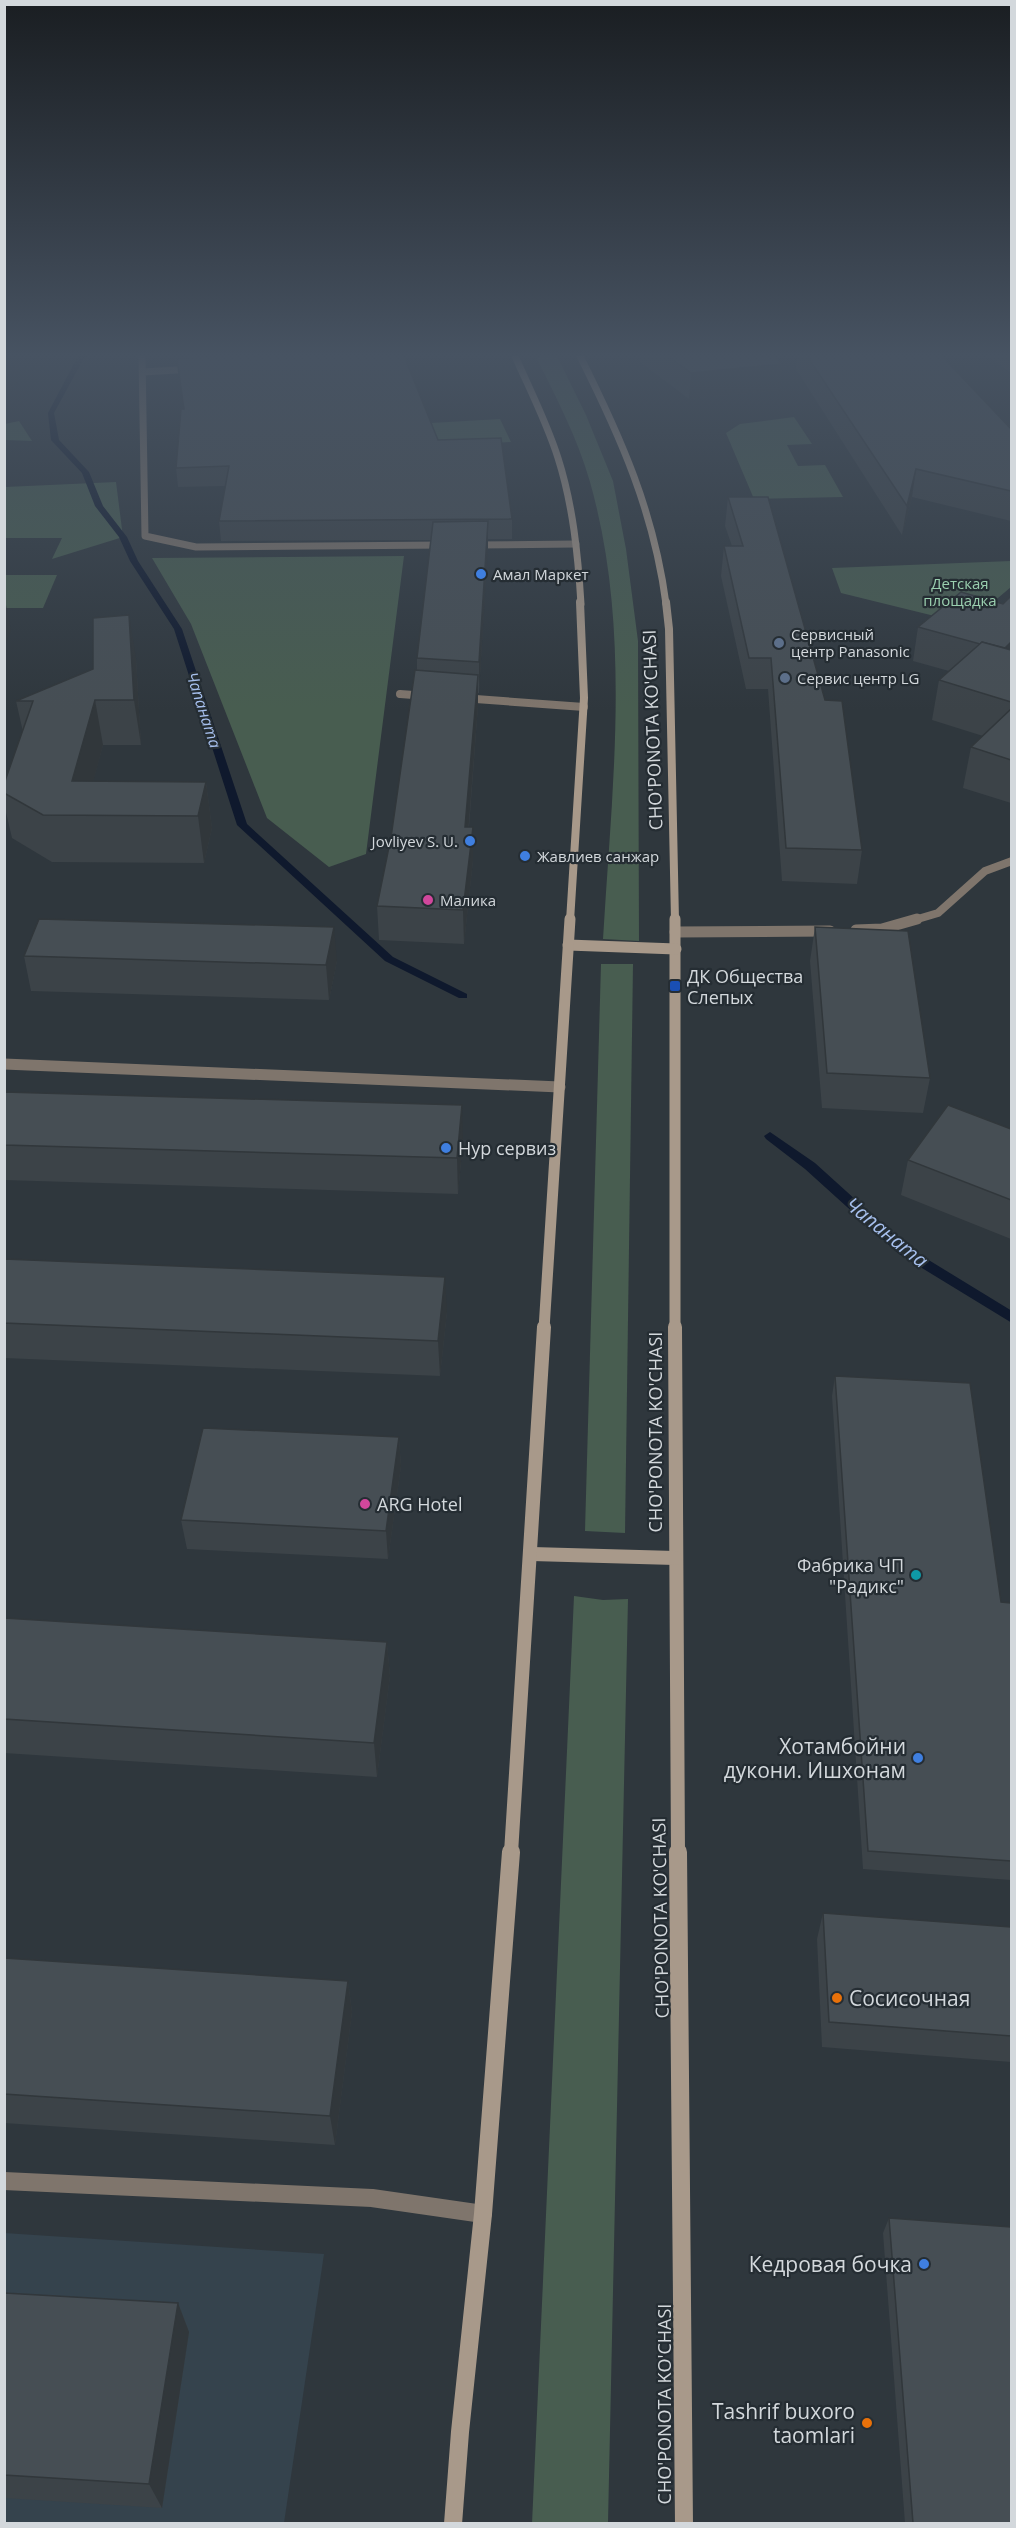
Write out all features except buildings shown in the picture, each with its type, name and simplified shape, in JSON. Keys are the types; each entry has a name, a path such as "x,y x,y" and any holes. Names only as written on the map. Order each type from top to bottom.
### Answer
{"main road":[{"path":"453,2523 460,2432 483,2214 532,1554 584,706 576,544 563,474"},
{"name":"CHO'PONOTA KO'CHASI","path":"635,474 661,566 669,629 676,949 675,1558 684,2523"},
{"path":"568,945 676,949"},
{"path":"532,1554 675,1558"}],"street":[{"path":"144,474 145,537 196,547 453,545"},
{"path":"464,545 576,544"},
{"path":"400,694 435,697"},
{"path":"446,697 584,706"},
{"path":"675,932 882,929 938,913 985,871 1011,861"},
{"path":"4,1064 560,1087"},
{"path":"4,2181 372,2198 483,2214"}],"shaded area":[{"path":"4,2233 324,2254 284,2523 5,2523"}],"green space":[{"path":"587,474 610,474 613,481 626,549 638,641 639,941 603,939 614,767 615,652 611,594 603,538"},
{"path":"743,474 830,474 843,497 754,499"},
{"path":"116,482 123,537 52,559 62,538 5,538 5,487"},
{"path":"404,556 366,854 329,867 267,818 191,624 152,558"},
{"name":"Детская площадка","path":"1011,561 1011,587 967,624 841,593 832,568"},
{"path":"5,575 57,575 43,608 5,608"},
{"path":"601,964 633,964 625,1533 585,1531"},
{"path":"574,1596 603,1600 628,1599 608,2523 532,2524"}],"waterway":[{"name":"Чапаната","path":"86,474 99,506 123,537 134,561 178,629 242,825 389,959 463,996"},
{"name":"Чапаната","path":"770,1136 810,1166 904,1251 1012,1318"}],"place":[{"name":"Амал Маркет","path":"481,574"},
{"name":"Сервисный центр Panasonic","path":"779,643"},
{"name":"Сервис центр LG","path":"785,678"},
{"name":"Jovliyev S. U.","path":"470,841"},
{"name":"Жавлиев санжар","path":"525,856"},
{"name":"Малика","path":"428,900"},
{"name":"ДК Общества Слепых","path":"675,986"},
{"name":"Нур сервиз","path":"446,1148"},
{"name":"ARG Hotel","path":"365,1504"},
{"name":"Фабрика ЧП \"Радикс\"","path":"916,1575"},
{"name":"Хотамбойни дукони. Ишхонам","path":"918,1758"},
{"name":"Сосисочная","path":"837,1998"},
{"name":"Кедровая бочка","path":"924,2264"},
{"name":"Tashrif buxoro taomlari","path":"867,2423"}]}
